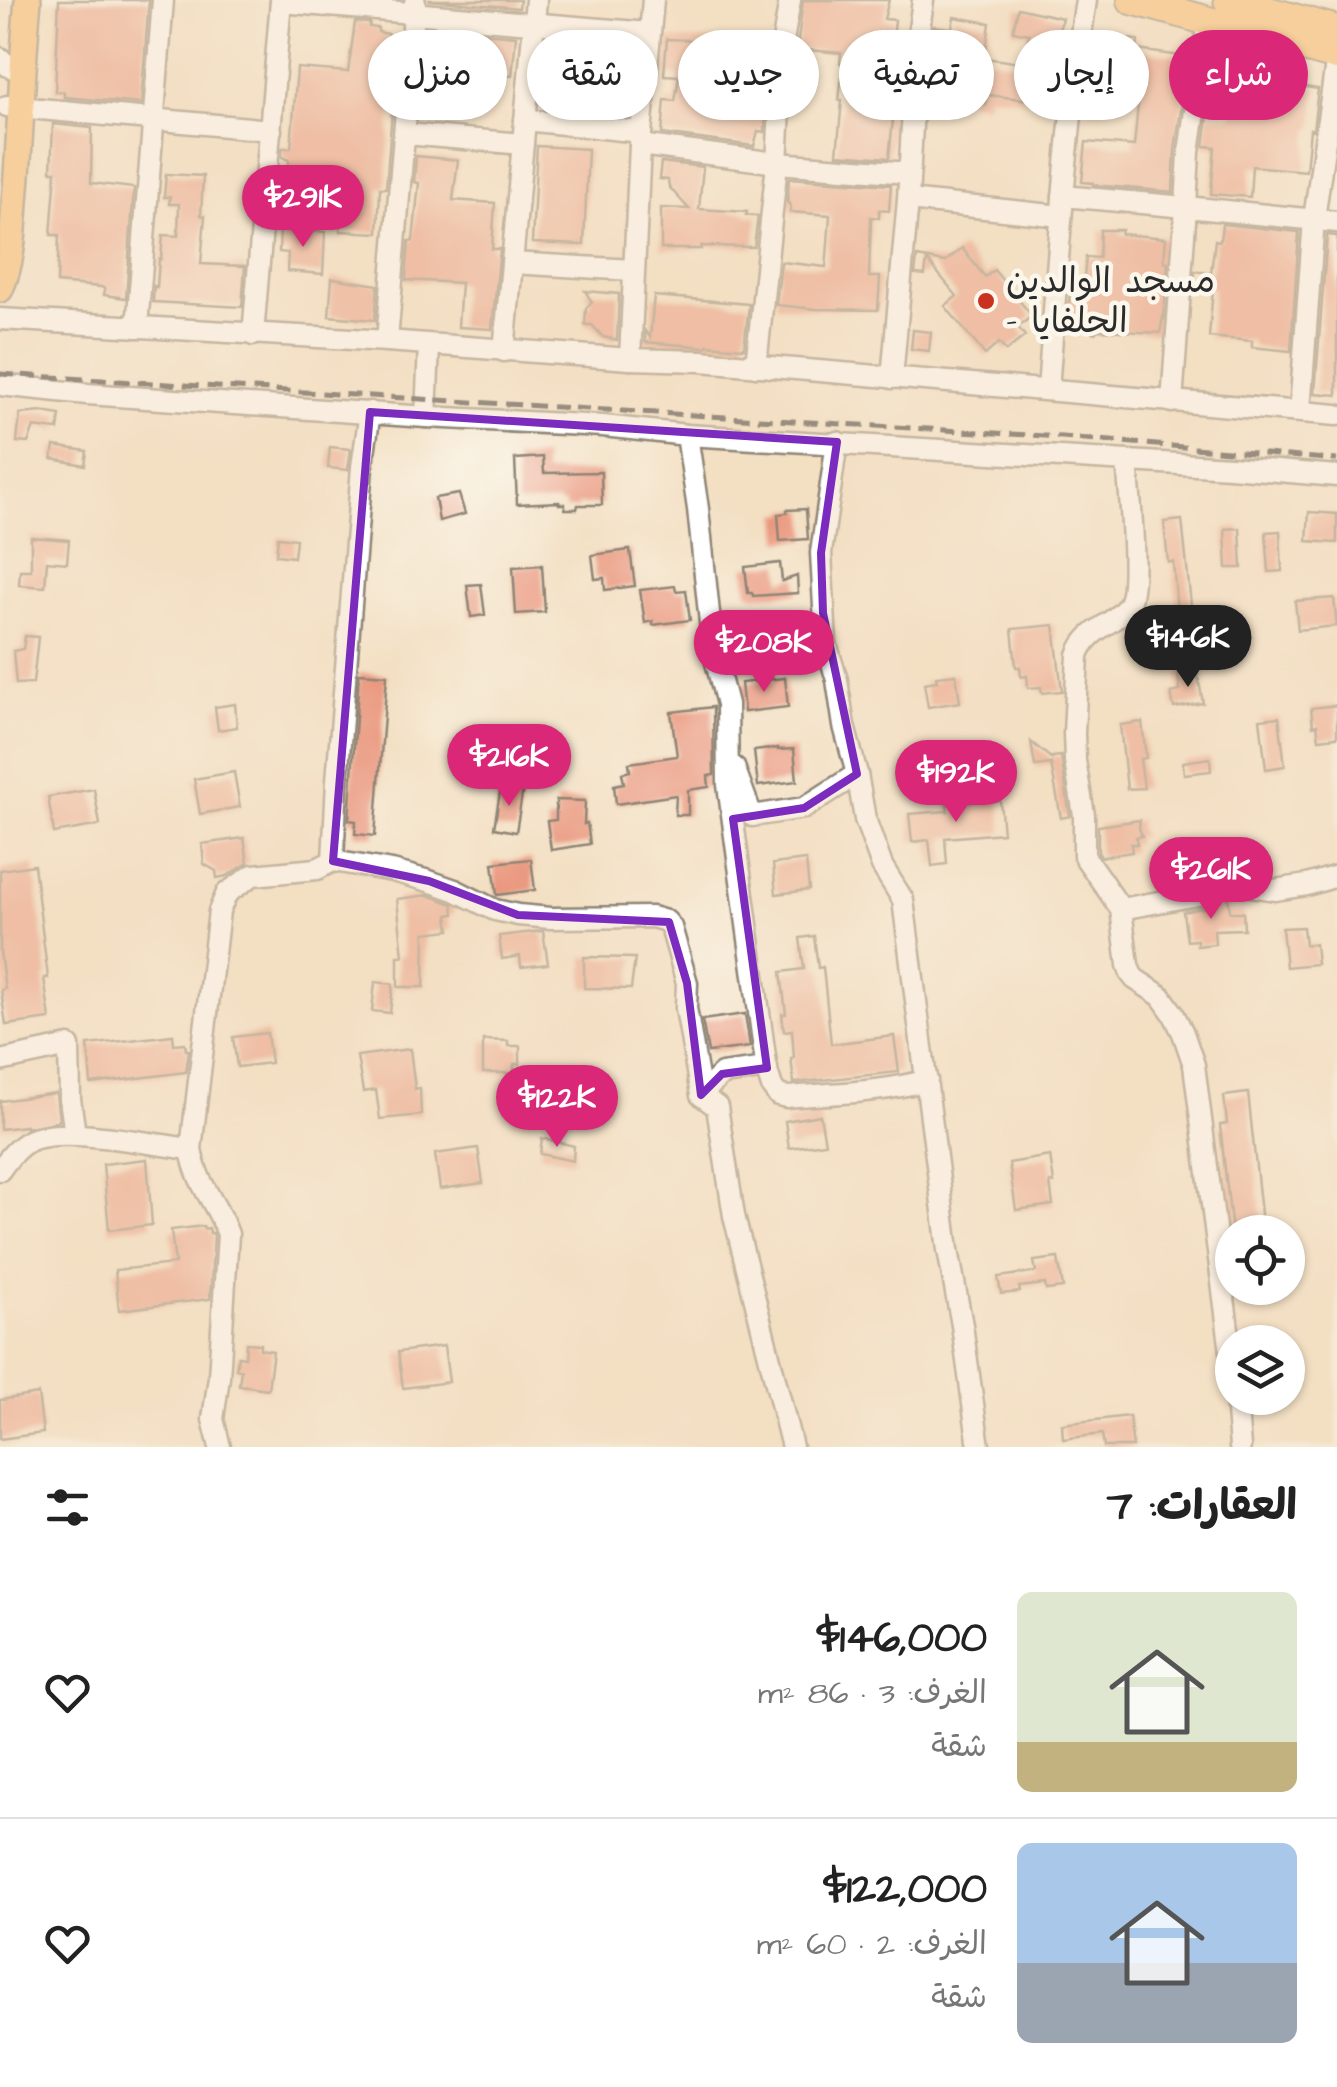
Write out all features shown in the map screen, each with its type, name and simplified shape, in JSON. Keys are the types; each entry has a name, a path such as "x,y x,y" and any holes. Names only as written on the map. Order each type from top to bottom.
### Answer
{"highway":[{"path":"1132,0 1337,56"},
{"path":"1228,0 1337,30"}],"main road":[{"path":"0,289 10,257 4,218 14,107 10,65 14,0"},
{"path":"10,65 28,0"}],"street":[{"path":"137,328 164,0"},
{"path":"504,350 536,0"},
{"path":"650,30 653,0"},
{"path":"756,366 790,0"},
{"path":"892,378 923,0"},
{"path":"1048,390 1062,206 1086,0"},
{"path":"253,335 281,1 414,6 615,30"},
{"path":"387,342 414,6"},
{"path":"1172,402 1189,152 1208,22"},
{"path":"1300,411 1314,219 1337,56"},
{"path":"14,107 272,130"},
{"path":"525,120 777,163 909,173"},
{"path":"630,359 643,120"},
{"path":"405,134 523,144"},
{"path":"908,200 1186,207 1337,222"},
{"path":"512,263 633,270"},
{"path":"0,319 701,361 1337,415"},
{"path":"426,417 429,344"},
{"path":"0,385 687,435 1337,476"},
{"path":"334,860 352,580 370,412"},
{"path":"687,435 713,650 727,704 728,785 772,1087 778,1095 787,1097 904,1087 927,1080"},
{"path":"836,442 822,553 826,643 865,819 882,866 903,900 948,1250 979,1447"},
{"path":"1127,461 1132,596 1127,607 1082,643 1078,655 1074,733 1084,816 1084,856 1121,909 1131,974 1161,996 1183,1033 1194,1065 1227,1325"},
{"path":"727,746 752,816 804,808 858,774"},
{"path":"220,1447 213,1419 228,1234 194,1168 191,1149 219,911 227,893 253,876 317,870 334,860 430,881 495,910 518,915 652,917 666,921 687,983 686,1008 700,1095 717,1108 734,1216 792,1447"},
{"path":"1121,909 1208,894 1218,881 1274,890 1337,876"},
{"path":"0,1061 69,1046 75,1134"},
{"path":"700,1095 722,1074 767,1068"},
{"path":"0,1170 32,1139 75,1134 191,1149"},
{"path":"1237,1415 1240,1447"}],"highlighted area":[{"path":"370,412 837,442 821,553 823,613 857,774 804,808 733,819 767,1068 722,1074 701,1095 687,983 669,922 518,915 429,881 333,861"}],"building":[{"path":"59,0 149,0 141,104 64,97 64,92 55,92"},
{"path":"428,0 520,0 519,8"},
{"path":"803,0 889,0 884,19 895,20 894,30 839,30 839,53 819,51 819,30 799,30"},
{"path":"1018,8 1062,18 1059,30 1013,31"},
{"path":"954,17 990,23 989,30 933,30 933,26 952,28"},
{"path":"355,22 370,23 369,27 378,30 368,30 368,120 391,120 386,188 380,188 378,233 340,231 343,188 300,183 300,172 289,172 289,160 282,157 282,148 291,148 297,68 348,72"},
{"path":"507,35 516,36 512,76 507,76"},
{"path":"667,39 678,39 678,76 664,75"},
{"path":"1149,52 1169,54 1169,120 1180,120 1173,192 1082,182 1086,142 1134,146 1137,120 1149,120"},
{"path":"994,59 1014,62 1014,98 994,96"},
{"path":"678,82 678,120 765,120 765,132 758,131 754,146 662,134 665,100 675,101"},
{"path":"1308,87 1318,89 1306,171 1252,166 1250,197 1211,194 1215,147 1204,146 1207,120 1308,120"},
{"path":"840,120 893,120 889,158 837,154"},
{"path":"53,124 92,128 91,183 134,188 126,298 104,295 105,289 101,287 57,283 59,235 51,235 56,171 51,171"},
{"path":"537,146 588,149 584,245 532,243"},
{"path":"416,156 458,160 453,200 495,203 492,249 500,249 492,329 458,327 461,283 406,280 419,183 414,182"},
{"path":"661,162 703,167 699,209 758,216 754,247 661,249 661,208 689,209 669,187 668,180 659,179"},
{"path":"166,174 203,176 201,264 245,266 242,307 153,302 163,235 178,236 179,204 169,204 170,197 164,197"},
{"path":"789,178 891,185 889,211 879,210 879,218 871,217 869,277 880,277 878,310 776,305 781,262 826,267 830,215 790,212"},
{"path":"1222,224 1299,232 1291,351 1252,347 1252,341 1209,337 1213,288 1194,286 1195,271 1211,273 1215,240 1220,241"},
{"path":"280,229 325,232 323,274 287,271 288,253 279,252"},
{"path":"1100,230 1166,238 1164,261 1168,262 1160,333 1095,333 1087,330 1086,322 1072,321 1067,315 1070,295 1082,296 1086,257 1099,258"},
{"path":"1327,235 1337,236 1337,395 1315,393"},
{"path":"962,248 985,277 994,270 1032,316 1018,327 1025,336 1006,351 999,343 985,355 945,306 957,296 927,260 925,275 915,274 917,257 945,262"},
{"path":"332,278 378,285 375,320 329,316"},
{"path":"585,291 619,294 617,340 603,337 592,325 585,325 586,308 592,302"},
{"path":"654,296 749,304 744,348 645,342 645,331 650,337"},
{"path":"913,330 931,332 929,351 911,349"},
{"path":"20,414 60,415 58,430 34,427 28,443 17,442"},
{"path":"54,446 87,451 85,465 52,459"},
{"path":"330,447 351,449 348,470 328,468"},
{"path":"543,457 544,473 601,472 602,505 565,509 565,504 559,502 517,504 515,459"},
{"path":"459,494 465,514 439,521 435,498"},
{"path":"806,509 808,539 780,541 778,514"},
{"path":"1309,512 1337,514 1337,543 1307,541"},
{"path":"1182,520 1194,633 1179,634 1173,562 1168,562 1164,522"},
{"path":"1240,528 1242,568 1227,568 1225,529"},
{"path":"1280,531 1282,571 1269,572 1266,532"},
{"path":"31,537 69,540 67,563 47,561 45,587 19,585 20,570 31,570"},
{"path":"278,537 296,539 294,557 276,555"},
{"path":"630,550 635,586 605,590 604,578 595,579 592,555"},
{"path":"780,563 782,581 797,576 798,593 748,593 745,567"},
{"path":"542,565 545,612 516,614 513,567"},
{"path":"481,584 485,615 471,617 467,585"},
{"path":"675,586 676,591 686,590 690,620 645,623 640,590"},
{"path":"1334,598 1337,626 1298,630 1295,601"},
{"path":"1054,625 1062,691 1042,693 1041,687 1028,688 1027,676 1021,677 1020,667 1016,667 1012,629"},
{"path":"25,636 38,637 33,683 16,684 13,651 23,649"},
{"path":"1197,670 1203,703 1174,708 1171,693 1180,691 1178,673"},
{"path":"359,673 387,675 375,836 355,834 356,821 349,820"},
{"path":"956,674 960,702 928,707 924,683 937,681 936,676"},
{"path":"785,678 788,707 744,712 741,683"},
{"path":"235,704 237,727 218,730 215,707"},
{"path":"1337,705 1337,737 1319,739 1311,708"},
{"path":"713,707 714,775 708,776 709,787 688,790 688,815 675,815 676,795 616,804 614,785 624,783 622,773 630,771 629,763 677,756 671,712"},
{"path":"1279,717 1285,766 1266,769 1260,719"},
{"path":"1142,722 1146,758 1140,759 1144,788 1127,789 1120,725"},
{"path":"1031,742 1052,759 1061,756 1070,816 1061,818 1051,764 1035,766"},
{"path":"794,749 797,781 758,786 754,751"},
{"path":"1210,758 1211,771 1184,774 1183,762"},
{"path":"234,772 240,807 200,814 194,779"},
{"path":"501,786 523,789 516,832 494,828"},
{"path":"94,789 100,825 54,833 48,797"},
{"path":"556,800 585,801 584,824 587,823 590,844 551,850 547,821 556,820"},
{"path":"1000,800 1003,833 945,838 947,864 932,866 929,840 912,842 909,814 948,811 947,804"},
{"path":"1140,820 1142,836 1136,837 1137,844 1131,844 1132,852 1101,857 1098,826"},
{"path":"244,838 248,863 217,878 216,871 204,864 202,844"},
{"path":"531,859 535,890 497,895 493,863"},
{"path":"806,860 809,890 776,894 773,864"},
{"path":"1207,863 1209,872 1201,880 1179,884 1178,866"},
{"path":"34,865 50,1019 6,1025 1,990 5,989 0,952 0,870"},
{"path":"428,895 453,904 454,914 448,915 450,930 425,933 424,987 398,987 398,956 403,956 397,899"},
{"path":"1228,896 1230,912 1243,912 1244,929 1214,930 1215,944 1197,946 1197,940 1187,941 1183,912 1212,906"},
{"path":"1303,927 1305,945 1315,944 1317,964 1286,967 1282,928"},
{"path":"543,931 548,964 521,967 520,956 502,959 499,936"},
{"path":"814,936 818,968 823,967 831,1044 894,1036 899,1072 794,1083 792,1030 784,1031 781,972 804,969 800,938"},
{"path":"584,957 635,958 631,989 584,988"},
{"path":"375,982 393,984 390,1013 372,1011"},
{"path":"745,1014 750,1047 708,1052 702,1020"},
{"path":"267,1033 271,1063 237,1067 233,1037"},
{"path":"173,1035 174,1044 185,1043 189,1050 186,1072 91,1084 88,1045"},
{"path":"483,1040 508,1041 508,1046 520,1046 520,1064 514,1064 514,1073 483,1073"},
{"path":"410,1049 415,1089 420,1088 421,1115 380,1119 376,1090 363,1092 357,1056"},
{"path":"56,1093 59,1121 0,1129 0,1101"},
{"path":"1248,1093 1261,1215 1230,1215 1220,1125 1227,1124 1224,1096"},
{"path":"820,1115 825,1143 789,1148 785,1121"},
{"path":"542,1138 574,1146 573,1161 540,1154"},
{"path":"478,1148 483,1183 440,1189 435,1154"},
{"path":"1050,1156 1053,1205 1016,1210 1009,1163"},
{"path":"147,1159 152,1225 109,1230 103,1164"},
{"path":"203,1226 214,1236 210,1299 119,1310 115,1270 175,1264 171,1230"},
{"path":"1058,1258 1063,1288 1046,1290 1045,1284 1001,1294 998,1277 1036,1272 1034,1261"},
{"path":"246,1343 260,1344 260,1349 273,1351 268,1389 239,1385 238,1356 245,1357"},
{"path":"444,1346 449,1382 403,1388 398,1352"},
{"path":"38,1394 43,1433 0,1439 0,1400"},
{"path":"1129,1416 1133,1447 1104,1447 1102,1434 1063,1439 1062,1424"}],"railway":[{"path":"0,374 1062,437 1337,460"}],"place":[{"name":"مسجد الوالدين - الحلفايا","path":"986,301"}]}
